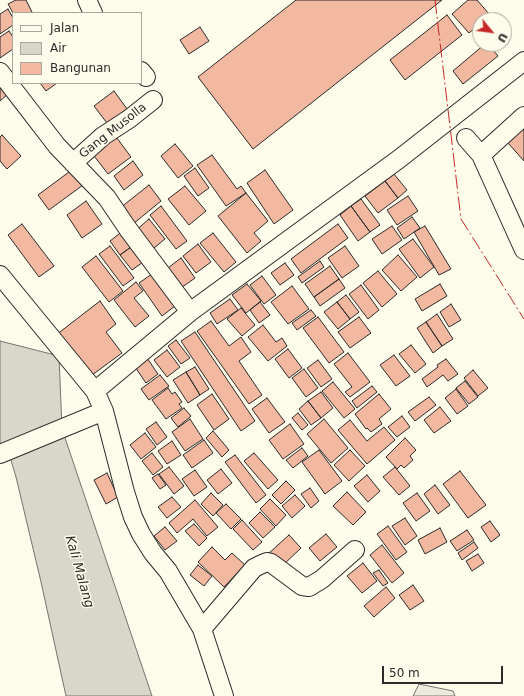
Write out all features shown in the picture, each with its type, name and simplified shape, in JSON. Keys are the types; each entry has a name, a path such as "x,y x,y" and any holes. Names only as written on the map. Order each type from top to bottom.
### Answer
{"street":[{"path":"87,0 93,12"},
{"path":"95,391 190,312 399,159 524,61"},
{"path":"0,72 57,146 107,198 128,229 190,312"},
{"name":"Gang Musolla","path":"72,163 103,136 129,119 153,100"},
{"path":"482,155 524,116"},
{"path":"466,138 482,155 524,250"},
{"path":"0,275 95,391 99,413 133,517 141,534 153,553 168,571 202,629 224,696"},
{"path":"0,454 99,413"},
{"path":"202,629 254,568 267,562 302,586 310,586 322,579 355,550"}],"shaded area":[{"path":"419,684 453,691 455,696 413,696"}],"water":[{"name":"Kali Malang","path":"0,341 59,356 62,429 152,696 66,696 16,477 8,450 0,443"}],"building":[{"path":"16,0 26,0 32,12 12,12 8,4"},
{"path":"296,0 442,0 253,149 198,77"},
{"path":"468,0 477,0 487,12 472,12 472,31 469,33 452,14"},
{"path":"8,9 12,16 12,26 0,34 0,14"},
{"path":"447,15 462,35 405,80 390,60"},
{"path":"200,27 209,41 189,54 180,40"},
{"path":"9,31 12,36 12,50 0,58 0,37"},
{"path":"476,52 495,52 498,56 463,84 453,71"},
{"path":"0,83 11,91 0,101"},
{"path":"41,84 56,84 46,91"},
{"path":"114,91 130,113 110,127 94,106"},
{"path":"524,128 524,161 508,143"},
{"path":"114,134 131,157 108,174 91,152"},
{"path":"2,135 21,156 7,169 0,161 0,137"},
{"path":"175,144 193,166 178,178 161,156"},
{"path":"212,155 237,189 241,186 246,193 226,206 197,165"},
{"path":"133,161 143,175 124,190 114,176"},
{"path":"195,168 209,188 198,196 184,176"},
{"path":"73,169 83,185 49,210 38,195"},
{"path":"265,170 293,210 274,224 247,183"},
{"path":"394,174 407,190 398,198 385,181"},
{"path":"385,181 398,198 378,213 365,196"},
{"path":"149,185 161,201 133,224 120,208"},
{"path":"185,186 206,211 189,225 168,199"},
{"path":"246,193 268,221 254,233 261,241 247,253 218,216"},
{"path":"408,196 418,211 397,225 387,210"},
{"path":"361,199 380,225 370,232 351,206"},
{"path":"86,201 102,224 82,238 67,215"},
{"path":"161,206 187,241 176,249 150,215"},
{"path":"351,206 370,232 358,241 340,215"},
{"path":"412,217 420,228 404,239 397,228"},
{"path":"149,219 165,239 149,252 134,232"},
{"path":"22,224 54,266 39,277 8,235"},
{"path":"338,224 348,238 301,273 291,259"},
{"path":"392,226 402,240 382,254 372,239"},
{"path":"425,226 451,269 439,275 414,232"},
{"path":"124,230 135,244 120,255 110,241"},
{"path":"213,233 236,262 224,272 200,243"},
{"path":"413,239 434,267 420,278 399,249"},
{"path":"135,244 146,260 132,270 120,255"},
{"path":"198,244 211,262 196,273 183,256"},
{"path":"110,246 134,278 123,286 99,254"},
{"path":"345,246 359,266 342,278 328,258"},
{"path":"398,255 417,277 401,291 382,270"},
{"path":"96,256 123,291 109,302 82,267"},
{"path":"181,258 195,278 178,290 164,271"},
{"path":"320,261 324,267 302,283 298,277"},
{"path":"285,263 294,275 280,285 271,273"},
{"path":"330,266 339,279 314,297 305,284"},
{"path":"378,271 397,294 382,307 363,283"},
{"path":"152,274 175,306 162,316 139,283"},
{"path":"262,276 276,295 264,304 250,285"},
{"path":"339,279 345,288 320,306 314,297"},
{"path":"136,282 143,291 134,298 149,316 135,327 114,300"},
{"path":"247,284 261,301 246,313 232,295"},
{"path":"440,284 447,296 422,311 415,299"},
{"path":"361,285 379,310 368,319 349,294"},
{"path":"292,286 309,309 288,324 271,302"},
{"path":"346,295 359,312 350,319 337,302"},
{"path":"230,299 238,310 217,324 210,313"},
{"path":"100,301 116,324 106,332 122,353 88,378 56,335"},
{"path":"260,302 270,315 259,323 250,310"},
{"path":"337,302 350,319 338,329 324,312"},
{"path":"451,304 461,320 449,327 440,312"},
{"path":"241,308 255,325 242,336 227,319"},
{"path":"311,310 316,316 297,330 292,323"},
{"path":"437,314 453,339 442,346 426,322"},
{"path":"318,317 344,352 329,363 303,328"},
{"path":"359,317 371,333 350,348 338,332"},
{"path":"211,321 229,346 241,337 251,352 239,361 262,395 249,404 197,331"},
{"path":"426,322 442,346 433,353 417,328"},
{"path":"263,325 276,342 282,338 287,346 268,361 248,337"},
{"path":"195,332 255,421 241,431 181,341"},
{"path":"176,340 190,358 181,364 168,346"},
{"path":"411,345 426,364 415,373 399,354"},
{"path":"288,349 302,368 289,378 275,359"},
{"path":"167,350 180,367 167,377 154,360"},
{"path":"348,353 370,382 350,397 345,392 352,387 334,364"},
{"path":"394,355 410,376 396,386 380,365"},
{"path":"147,358 158,374 146,383 135,367"},
{"path":"446,359 458,374 448,381 443,375 427,387 422,379"},
{"path":"318,360 332,379 321,387 307,368"},
{"path":"195,367 209,389 200,395 186,372"},
{"path":"304,369 318,388 306,397 292,378"},
{"path":"473,370 488,388 478,396 464,378"},
{"path":"186,372 200,395 188,403 173,380"},
{"path":"160,375 169,386 149,400 141,389"},
{"path":"465,381 478,397 469,404 456,388"},
{"path":"333,382 355,409 344,418 322,391"},
{"path":"372,386 377,392 357,408 352,401"},
{"path":"168,388 172,394 175,392 182,402 179,404 182,408 166,419 152,400"},
{"path":"456,389 468,406 457,414 445,398"},
{"path":"321,392 333,408 321,418 308,401"},
{"path":"212,394 229,419 214,430 197,405"},
{"path":"379,394 391,409 379,419 382,424 371,432 367,428 366,429 355,414"},
{"path":"429,397 436,405 415,421 408,412"},
{"path":"267,398 285,422 269,433 252,409"},
{"path":"308,401 321,418 311,425 299,409"},
{"path":"440,407 451,421 434,433 424,420"},
{"path":"184,408 191,416 178,427 171,418"},
{"path":"298,413 308,425 302,430 292,418"},
{"path":"402,416 410,427 397,437 388,427"},
{"path":"190,419 203,439 185,451 172,432"},
{"path":"324,419 348,448 331,463 307,434"},
{"path":"350,420 367,441 384,427 395,440 367,464 338,430"},
{"path":"156,422 167,437 157,445 146,429"},
{"path":"290,424 304,444 283,459 269,440"},
{"path":"213,431 229,450 222,457 206,438"},
{"path":"145,433 156,447 141,459 130,445"},
{"path":"405,438 416,450 410,456 413,460 404,468 401,465 397,469 386,457"},
{"path":"204,440 213,453 192,468 183,455"},
{"path":"172,441 181,455 167,464 158,451"},
{"path":"302,448 308,456 293,468 286,460"},
{"path":"319,450 342,481 325,494 302,462"},
{"path":"350,450 365,466 349,481 334,465"},
{"path":"152,453 163,467 153,475 142,461"},
{"path":"254,453 278,480 268,489 244,461"},
{"path":"235,455 266,495 256,503 225,462"},
{"path":"169,467 184,486 174,494 159,474"},
{"path":"395,467 410,486 399,495 383,477"},
{"path":"221,469 232,483 218,494 207,480"},
{"path":"195,470 207,487 194,496 182,479"},
{"path":"460,471 486,505 468,518 443,484"},
{"path":"107,473 118,497 106,504 94,480"},
{"path":"158,474 166,485 160,489 152,478"},
{"path":"367,475 380,491 368,502 354,486"},
{"path":"286,481 295,490 281,504 272,495"},
{"path":"435,485 450,505 438,514 424,494"},
{"path":"310,488 319,501 311,508 301,494"},
{"path":"347,492 366,512 353,525 333,506"},
{"path":"211,493 223,505 213,516 201,504"},
{"path":"417,493 430,511 416,521 403,503"},
{"path":"295,495 305,506 292,518 282,506"},
{"path":"172,497 181,507 167,518 158,507"},
{"path":"270,499 286,515 276,526 260,509"},
{"path":"195,500 218,527 207,536 193,519 177,533 169,523"},
{"path":"226,504 241,519 231,529 216,513"},
{"path":"260,512 275,527 263,538 249,523"},
{"path":"405,518 417,536 405,545 392,526"},
{"path":"242,520 262,542 253,550 233,529"},
{"path":"490,521 500,535 491,542 481,527"},
{"path":"194,524 207,538 199,546 185,531"},
{"path":"388,526 407,552 396,560 377,534"},
{"path":"165,527 177,541 165,550 154,536"},
{"path":"440,528 447,542 425,554 418,540"},
{"path":"467,530 474,540 457,551 450,541"},
{"path":"326,534 337,547 320,561 309,548"},
{"path":"289,535 301,548 280,568 268,554"},
{"path":"474,542 478,548 462,560 458,553"},
{"path":"382,545 404,573 392,583 370,555"},
{"path":"212,547 225,560 232,553 245,565 224,587 198,562"},
{"path":"478,554 484,563 472,571 466,561"},
{"path":"363,563 377,581 362,593 347,576"},
{"path":"198,565 212,576 204,586 190,575"},
{"path":"379,570 388,583 383,586 373,573"},
{"path":"413,585 424,601 410,610 399,595"},
{"path":"386,587 395,598 374,617 364,606"}],"power":[{"path":"435,0 461,219 524,319"}]}
